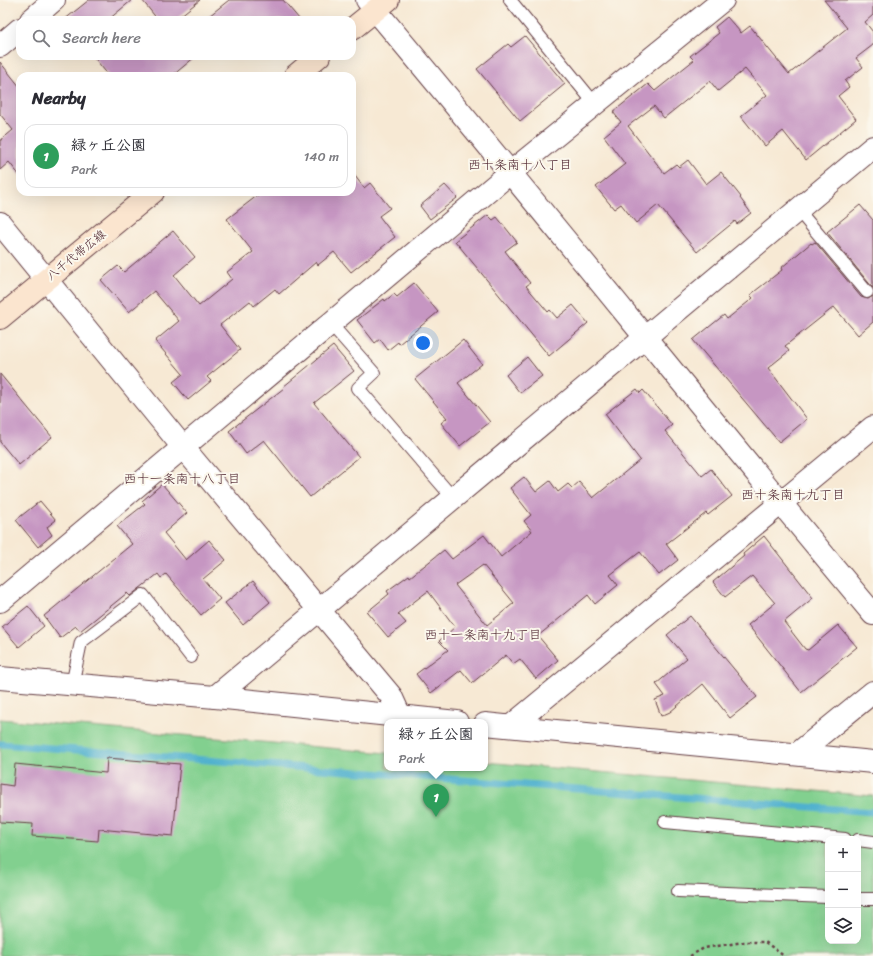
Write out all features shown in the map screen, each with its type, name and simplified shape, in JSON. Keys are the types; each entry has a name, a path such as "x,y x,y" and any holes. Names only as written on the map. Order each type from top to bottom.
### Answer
{"main road":[{"path":"356,25 377,3"},
{"path":"300,72 314,60"},
{"name":"八千代帯広線","path":"0,318 147,196"}],"street":[{"path":"36,16 54,0"},
{"path":"0,600 511,172 723,0"},
{"path":"377,3 511,172 781,505 873,614"},
{"path":"0,46 16,32"},
{"path":"215,697 873,147"},
{"path":"0,223 47,278 182,446 391,696 401,718"},
{"path":"511,726 781,505 873,427"},
{"path":"0,678 215,697 415,719"},
{"path":"797,754 873,692"},
{"path":"488,724 873,762"}],"lane":[{"path":"510,0 595,104"},
{"path":"798,210 867,292"},
{"path":"330,323 374,373 358,388 453,498"},
{"path":"72,685 81,642 142,595 191,656"},
{"path":"665,822 825,837"},
{"path":"861,840 873,842"},
{"path":"678,891 825,897"},
{"path":"861,899 873,900"}],"path":[{"path":"690,956 704,948 744,942 765,942 784,956"}],"green space":[{"path":"0,719 384,753 384,771 488,771 488,762 873,796 873,956 0,956"}],"building":[{"path":"89,0 132,0 113,16 69,16"},
{"path":"142,0 200,0 180,16 155,16"},
{"path":"229,0 283,0 297,16 209,16"},
{"path":"824,0 873,0 873,15 865,22 873,32 873,45 856,58 863,67 845,81 849,87 838,96 856,119 806,160 783,131 765,146 741,116 767,95 745,69 718,91 710,81 664,118 654,106 628,126 664,173 676,164 679,167 688,160 706,184 721,172 741,197 740,198 751,213 737,224 735,221 697,252 658,205 636,223 621,204 614,209 596,187 625,164 604,136 621,122 613,112 648,84 655,91 694,60 690,56 719,33 715,27 727,17 741,33 750,26 789,74 847,28"},
{"path":"525,36 565,84 520,121 477,69 508,44 511,47"},
{"path":"96,60 191,60 177,72 106,72"},
{"path":"0,62 16,82 16,171 9,162 0,170 0,141 13,130 0,114"},
{"path":"356,177 364,188 370,183 390,208 379,216 395,237 351,272 334,252 318,265 316,262 279,294 275,289 254,306 250,301 220,325 240,350 207,377 211,381 188,400 173,382 183,374 155,341 179,321 154,291 129,312 101,280 118,266 124,272 173,231 195,257 174,275 199,306 232,279 227,272 253,252 227,219 257,196 356,196"},
{"path":"445,185 457,198 430,219 420,206"},
{"path":"860,205 873,220 873,288 827,232"},
{"path":"488,215 493,220 497,217 517,242 505,251 530,283 526,286 548,312 550,310 557,318 573,305 588,323 549,356 455,241"},
{"path":"815,242 861,297 868,299 873,296 873,322 858,335 834,307 785,346 789,351 768,368 807,419 779,442 693,340 724,315 727,319 753,298 750,295 782,270 781,268 811,243 812,244"},
{"path":"414,283 438,312 399,344 398,342 388,350 380,339 375,343 357,320 384,299 385,301 394,294 397,297"},
{"path":"463,340 482,364 458,383 490,422 460,446 441,423 447,418 415,379"},
{"path":"333,346 354,371 314,403 359,457 310,497 264,440 246,454 229,431 284,388 283,387"},
{"path":"527,357 542,376 520,393 506,375"},
{"path":"0,374 52,437 19,465 0,442"},
{"path":"637,389 640,393 643,390 672,425 665,431 702,476 711,469 732,496 708,515 706,513 666,544 678,560 659,575 640,552 610,575 618,585 595,604 588,595 538,636 558,660 536,679 520,659 513,664 506,655 472,683 461,670 431,693 416,674 448,650 439,641 455,627 428,591 398,614 406,623 388,637 367,612 389,594 387,591 409,575 410,577 444,550 452,559 484,535 501,557 532,531 524,521 531,515 510,488 524,477 536,492 550,481 558,492 568,484 572,488 579,482 593,498 640,460 605,414","holes":["483,565 514,603 487,625 455,585"]},
{"path":"162,484 187,513 164,533 186,560 209,540 226,560 203,579 220,599 201,615 166,574 161,578 158,574 130,596 127,593 80,631 76,626 60,638 44,616 132,544 117,526 145,504 142,501"},
{"path":"40,501 56,520 47,527 52,535 38,547 16,520"},
{"path":"764,536 813,598 784,622 805,649 808,650 838,625 857,647 801,692 748,625 775,603 752,576 725,597 713,582 744,556 743,554"},
{"path":"253,581 270,602 243,625 225,603"},
{"path":"28,606 44,626 19,647 2,627"},
{"path":"690,616 757,697 730,718 703,684 670,712 661,716 655,700 665,696 656,684 687,658 667,635"},
{"path":"107,758 180,764 173,836 99,829 98,841 32,836 33,824 0,822 0,784 13,786 15,764 106,773"}],"waterway":[{"path":"0,744 873,812"}],"place":[{"name":"緑ヶ丘公園","path":"436,817"}],"district":[{"name":"西十条南十八丁目","path":"520,164"},
{"name":"西十一条南十八丁目","path":"182,478"},
{"name":"西十条南十九丁目","path":"793,494"},
{"name":"西十一条南十九丁目","path":"483,634"}]}
